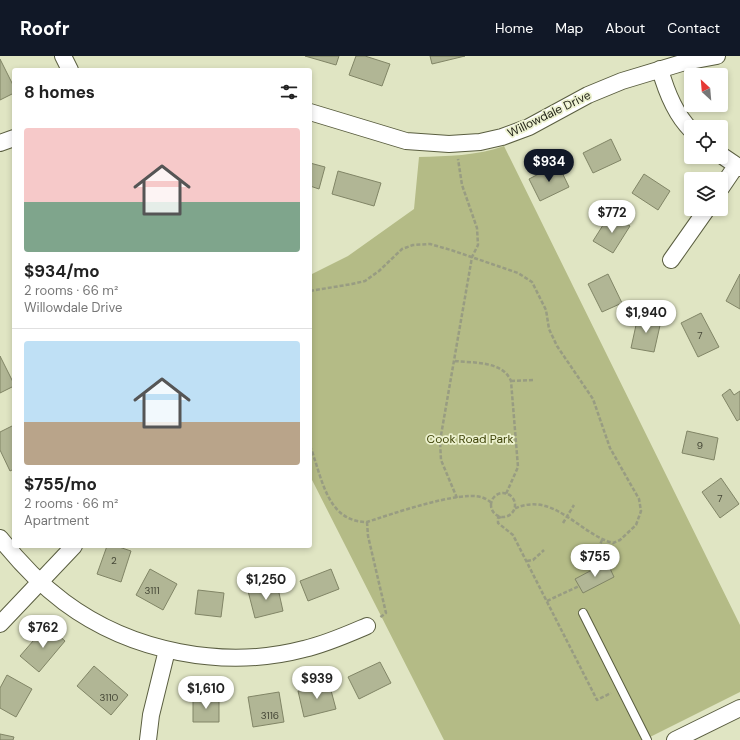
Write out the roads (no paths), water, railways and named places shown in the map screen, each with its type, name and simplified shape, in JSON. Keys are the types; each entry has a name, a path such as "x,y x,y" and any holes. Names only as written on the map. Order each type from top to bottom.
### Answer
{"street":[{"path":"63,56 69,68"},
{"name":"Willowdale Drive","path":"312,113 406,141 423,144 457,144 502,137 529,127 595,92 622,81 685,62 716,56"},
{"path":"660,69 670,99 684,122"},
{"path":"0,143 12,139"},
{"path":"728,160 738,167 728,179"},
{"path":"671,260 702,216"},
{"path":"0,538 17,560 65,603 94,621 127,637 167,650 200,656 232,658 269,656 304,650 339,638 367,626"},
{"path":"0,624 72,548"},
{"path":"148,740 151,715 167,650"},
{"path":"675,740 740,708"}],"lane":[{"path":"583,613 647,740"}],"park label":[{"name":"Cook Road Park","path":"470,439"}]}
